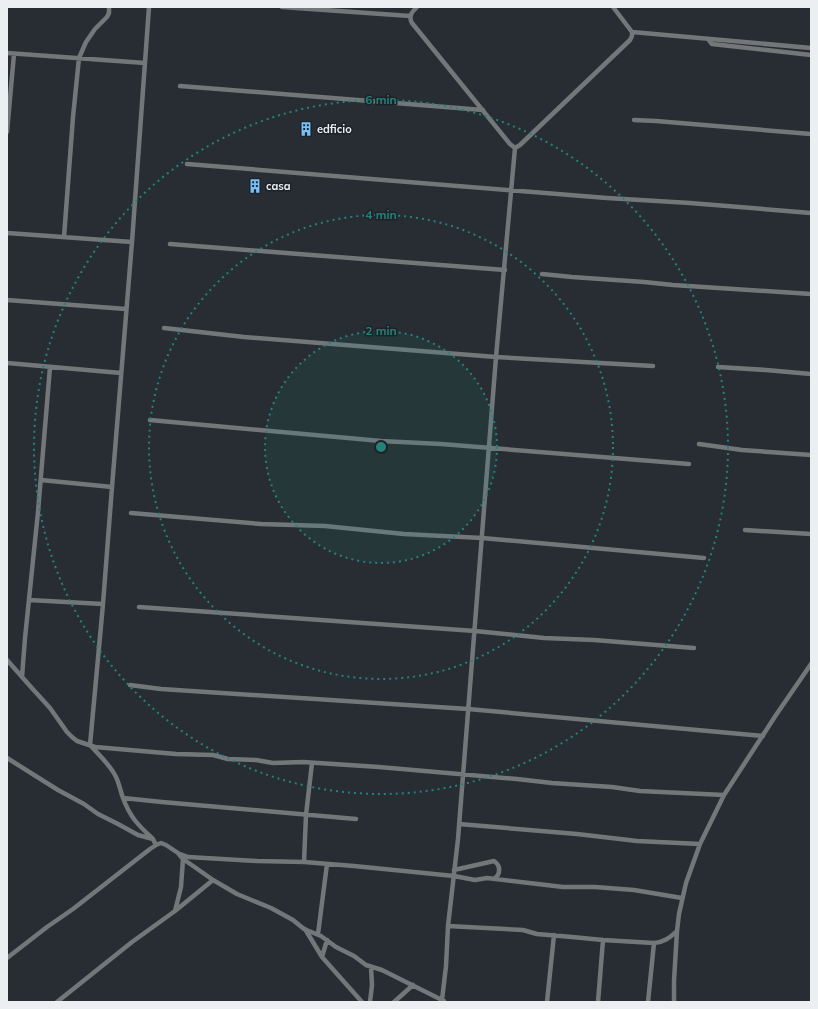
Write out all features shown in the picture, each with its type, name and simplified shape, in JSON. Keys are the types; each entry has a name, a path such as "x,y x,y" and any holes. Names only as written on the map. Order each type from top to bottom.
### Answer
{"street":[{"path":"64,238 79,58 86,42 95,29 107,17 109,7"},
{"path":"149,7 132,242 103,604 90,745 115,774 127,808 134,821 153,839 156,845"},
{"path":"282,7 410,16"},
{"path":"417,7 410,16 412,23 510,144 516,148"},
{"path":"178,853 183,859 213,880 244,898 271,908 305,929 318,934 371,967 382,970 444,1001 448,926 459,824 496,357 516,148 630,40 632,32 613,7"},
{"path":"632,32 811,48"},
{"path":"708,39 712,44 811,55"},
{"path":"7,53 145,63"},
{"path":"7,132 14,54"},
{"path":"180,86 483,110"},
{"path":"634,120 811,134"},
{"path":"187,164 811,213"},
{"path":"7,233 132,242"},
{"path":"170,244 505,270"},
{"path":"542,274 673,285 811,294"},
{"path":"7,300 126,309"},
{"path":"164,328 244,337 496,357 653,366"},
{"path":"7,363 121,373"},
{"path":"22,677 41,480 50,367"},
{"path":"718,367 811,374"},
{"path":"150,420 381,441 441,444 689,464"},
{"path":"698,444 742,450 811,455"},
{"path":"41,480 112,487"},
{"path":"131,513 261,524 325,526 404,534 482,538 704,558"},
{"path":"745,530 811,534"},
{"path":"29,600 103,604"},
{"path":"139,607 694,648"},
{"path":"7,660 50,708 72,737 78,741 103,748 176,754 213,755 228,759 256,760 273,763 312,763 379,767 612,787 640,791 724,795"},
{"path":"674,1002 677,931 682,898 700,844 724,795 776,715 809,673 811,664"},
{"path":"130,685 160,689 468,709 763,736"},
{"path":"7,758 98,814 138,835 153,839"},
{"path":"304,862 306,815 312,763"},
{"path":"123,798 356,819"},
{"path":"459,824 577,834 637,841 700,844"},
{"path":"7,958 156,845 161,843 188,857 304,862 354,866 454,876 475,880 483,878 563,886 634,890 682,898"},
{"path":"176,911 183,859"},
{"path":"454,870 494,862 498,864 500,868 498,875 494,879"},
{"path":"318,934 327,864"},
{"path":"57,1002 132,942 176,911 213,880"},
{"path":"448,926 523,930 537,934 554,936 572,936 603,940 654,943 666,940 677,931"},
{"path":"305,929 322,957 362,1002"},
{"path":"546,1002 554,936"},
{"path":"322,957 327,940"},
{"path":"598,1002 603,940"},
{"path":"648,1002 654,943"},
{"path":"370,1002 372,985 371,967"},
{"path":"394,1002 413,985"}],"place":[{"name":"edficio","path":"306,129"},
{"name":"casa","path":"255,186"}]}
